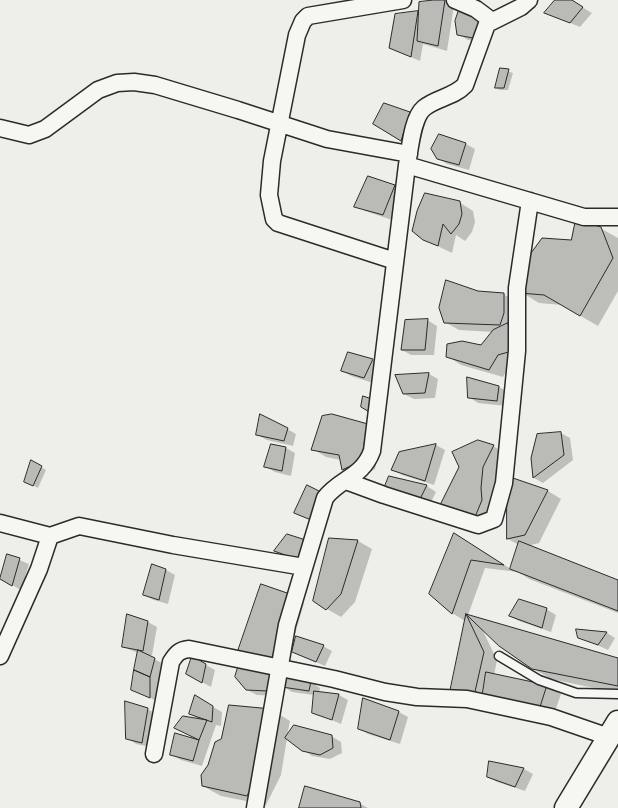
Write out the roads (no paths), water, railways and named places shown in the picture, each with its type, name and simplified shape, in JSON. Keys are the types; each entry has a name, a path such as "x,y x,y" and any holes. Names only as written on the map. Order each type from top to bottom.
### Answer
{"main road":[{"path":"566,808 614,730"}],"street":[{"path":"395,261 278,223 274,219 269,195 272,161 297,35 302,21 308,16 403,0"},
{"path":"455,0 476,8 492,21"},
{"path":"255,808 287,625 325,498 330,491 362,470 372,452 408,160 415,123 424,108 461,90 465,85 487,24 521,7 529,0"},
{"path":"0,128 28,135 45,129 98,90 117,83 134,82 155,85 327,139 408,160 530,201 584,217 618,217"},
{"path":"346,480 384,495 478,525 494,519 504,483 517,351 517,288 530,201"},
{"path":"0,523 50,536 79,526 173,545 304,567"},
{"path":"0,656 39,568 50,536"},
{"path":"154,754 171,662 176,654 181,650 189,649 386,692 417,697 467,699 614,730"}],"lane":[{"path":"499,656 539,680 576,693 586,695 618,694"}]}
